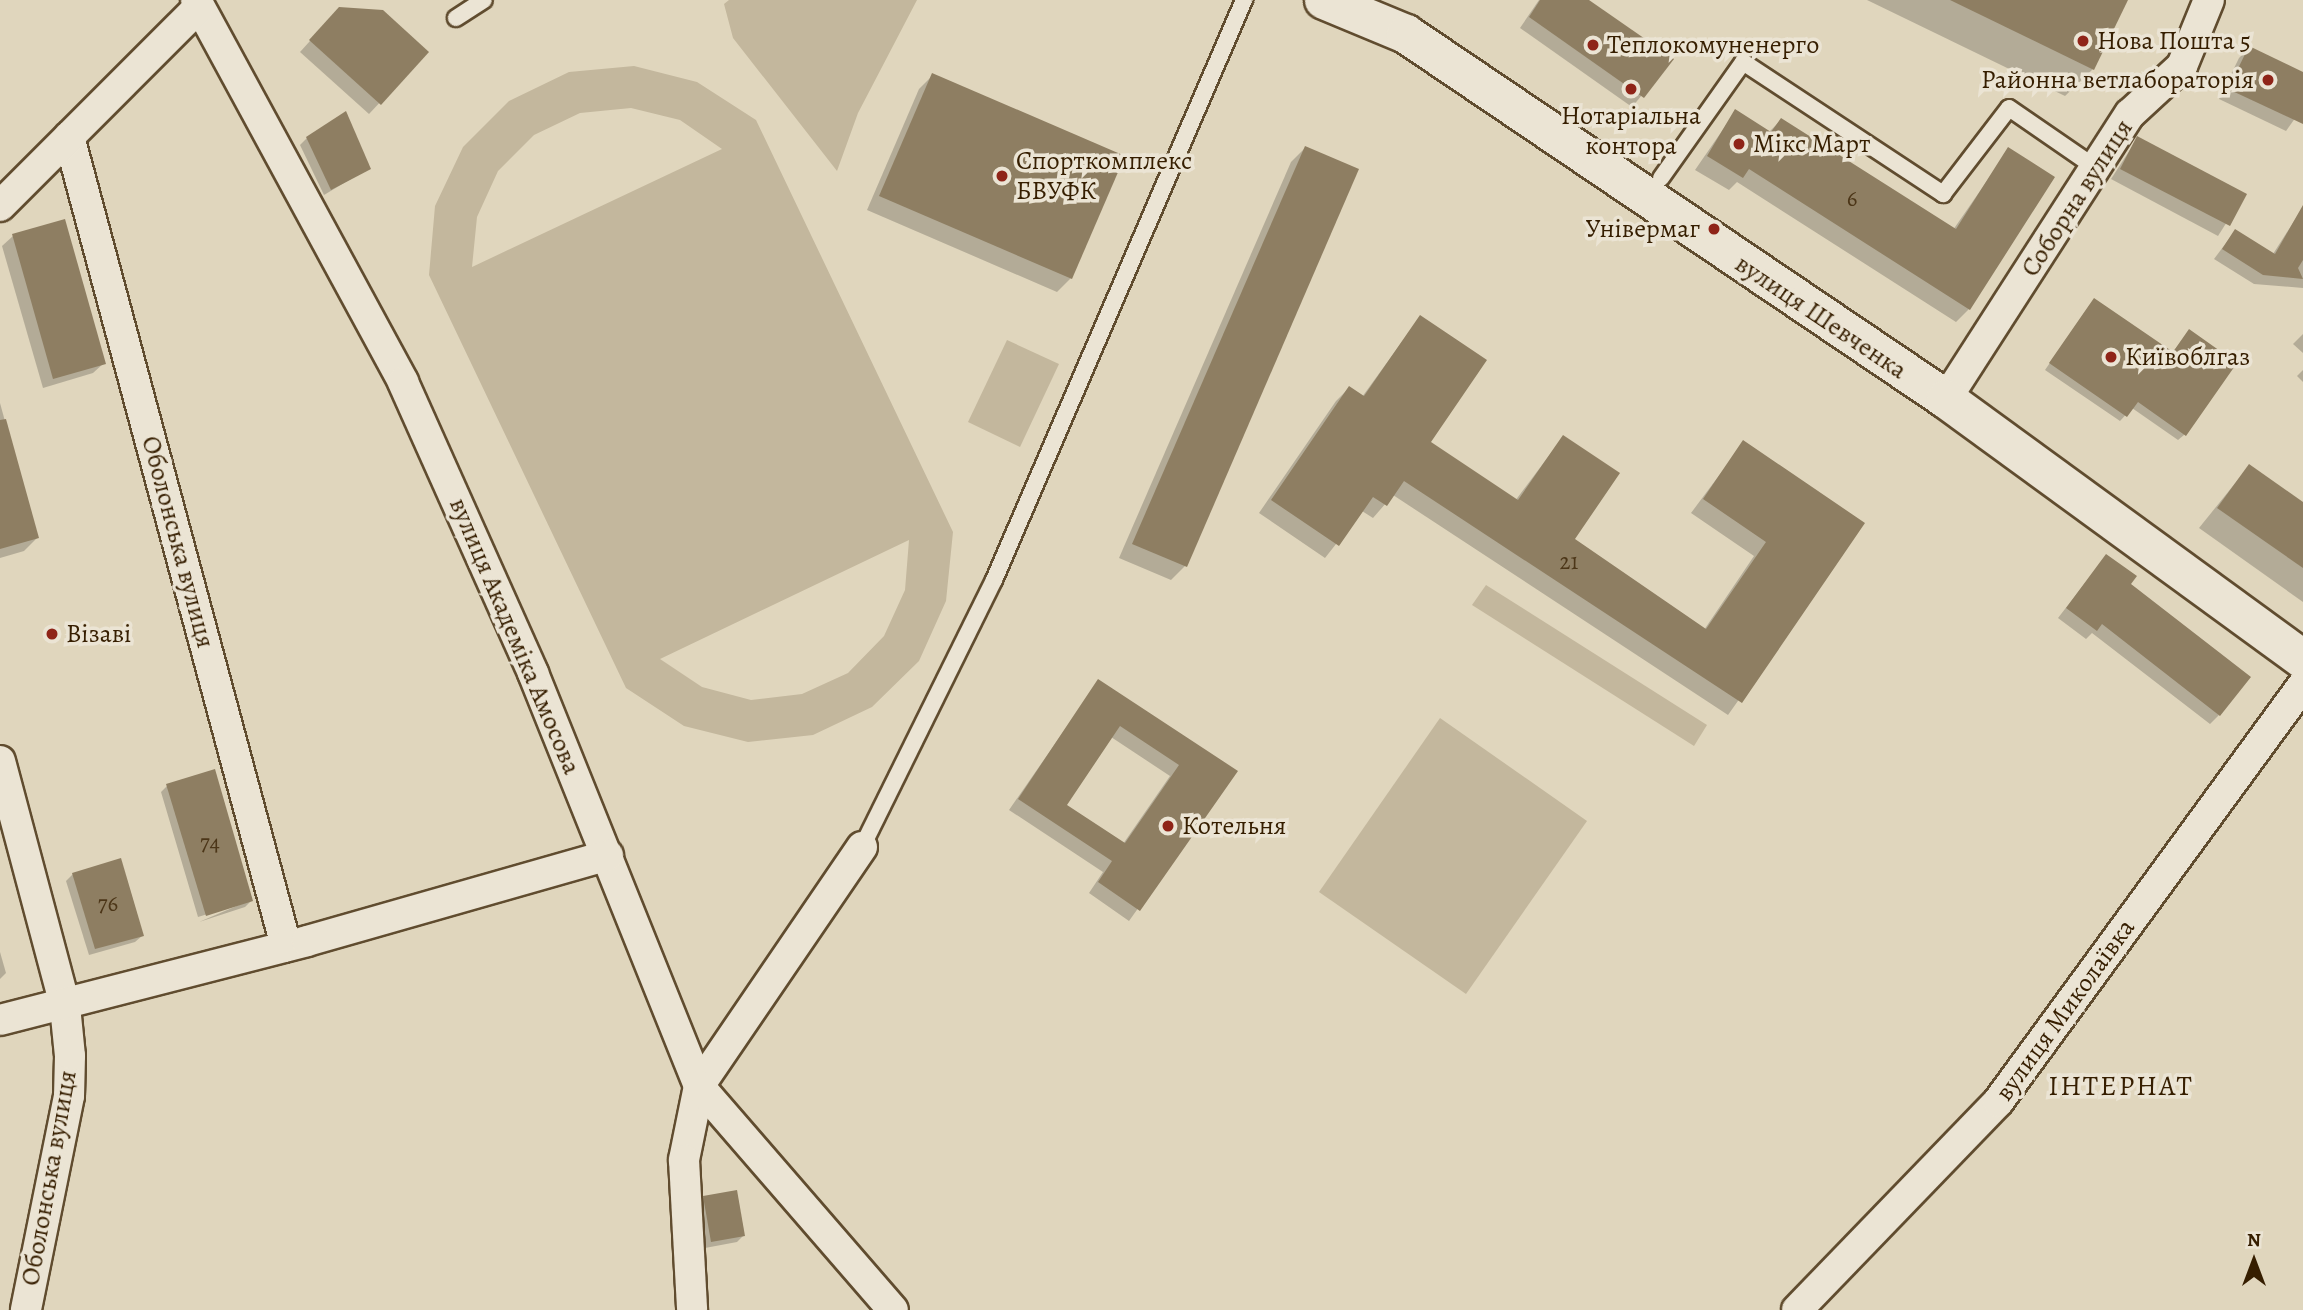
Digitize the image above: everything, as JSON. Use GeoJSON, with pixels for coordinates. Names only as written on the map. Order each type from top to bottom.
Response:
{"type":"FeatureCollection","features":[{"type":"Feature","properties":{"kind":"street","name":"вулиця Шевченка"},"geometry":{"type":"LineString","coordinates":[[1324,0],[1406,34],[1946,400],[2303,659]]}},
{"type":"Feature","properties":{"kind":"street","name":"Соборна вулиця"},"geometry":{"type":"LineString","coordinates":[[1946,400],[2130,114],[2182,66],[2208,0]]}},
{"type":"Feature","properties":{"kind":"street"},"geometry":{"type":"LineString","coordinates":[[0,206],[197,4]]}},
{"type":"Feature","properties":{"kind":"street","name":"вулиця Академіка Амосова"},"geometry":{"type":"LineString","coordinates":[[197,4],[403,382],[533,673],[699,1086]]}},
{"type":"Feature","properties":{"kind":"street","name":"Оболонська вулиця"},"geometry":{"type":"LineString","coordinates":[[69,137],[286,946]]}},
{"type":"Feature","properties":{"kind":"street","name":"вулиця Миколаївка"},"geometry":{"type":"LineString","coordinates":[[1797,1310],[1998,1102],[2303,685]]}},
{"type":"Feature","properties":{"kind":"street","name":"Оболонська вулиця"},"geometry":{"type":"LineString","coordinates":[[0,761],[65,1006],[69,1096],[26,1310]]}},
{"type":"Feature","properties":{"kind":"street"},"geometry":{"type":"LineString","coordinates":[[692,1310],[684,1160],[699,1086],[862,847]]}},
{"type":"Feature","properties":{"kind":"street"},"geometry":{"type":"LineString","coordinates":[[0,1020],[65,1006],[608,855]]}},
{"type":"Feature","properties":{"kind":"street"},"geometry":{"type":"LineString","coordinates":[[699,1086],[893,1310]]}},
{"type":"Feature","properties":{"kind":"lane"},"geometry":{"type":"LineString","coordinates":[[456,18],[484,0]]}},
{"type":"Feature","properties":{"kind":"lane"},"geometry":{"type":"LineString","coordinates":[[862,847],[994,580],[1244,0]]}},
{"type":"Feature","properties":{"kind":"lane"},"geometry":{"type":"LineString","coordinates":[[1661,178],[1742,62],[1943,194],[2008,108],[2095,168]]}},
{"type":"Feature","properties":{"kind":"shaded area"},"geometry":{"type":"Polygon","coordinates":[[[729,0],[917,0],[858,113],[837,171],[733,38],[724,4],[729,0]]]}},
{"type":"Feature","properties":{"kind":"shaded area"},"geometry":{"type":"Polygon","coordinates":[[[634,66],[697,82],[756,120],[953,532],[946,601],[919,661],[872,707],[813,735],[748,742],[684,726],[626,688],[429,275],[435,206],[463,147],[509,101],[569,72],[634,66]],[[631,108],[580,113],[534,135],[498,171],[477,217],[472,267],[722,149],[680,120],[631,108]],[[909,540],[660,659],[702,687],[751,700],[802,694],[848,673],[884,636],[905,590],[909,540]]]}},
{"type":"Feature","properties":{"kind":"shaded area"},"geometry":{"type":"Polygon","coordinates":[[[1007,340],[1059,364],[1020,447],[968,422],[1007,340]]]}},
{"type":"Feature","properties":{"kind":"shaded area"},"geometry":{"type":"Polygon","coordinates":[[[1486,585],[1707,725],[1694,746],[1472,605],[1486,585]]]}},
{"type":"Feature","properties":{"kind":"shaded area"},"geometry":{"type":"Polygon","coordinates":[[[1440,718],[1587,821],[1466,994],[1319,892],[1440,718]]]}},
{"type":"Feature","properties":{"kind":"building"},"geometry":{"type":"Polygon","coordinates":[[[1540,0],[1589,0],[1674,59],[1644,98],[1529,17],[1540,0]]]}},
{"type":"Feature","properties":{"kind":"building"},"geometry":{"type":"Polygon","coordinates":[[[1950,0],[2128,0],[2094,70],[1950,0]]]}},
{"type":"Feature","properties":{"kind":"building"},"geometry":{"type":"Polygon","coordinates":[[[339,7],[383,10],[429,52],[381,105],[309,40],[339,7]]]}},
{"type":"Feature","properties":{"kind":"building","name":"Районна ветлабораторія"},"geometry":{"type":"Polygon","coordinates":[[[2249,46],[2303,72],[2303,124],[2228,89],[2249,46]]]}},
{"type":"Feature","properties":{"kind":"building","name":"Спорткомплекс БВУФК"},"geometry":{"type":"Polygon","coordinates":[[[932,73],[1125,156],[1072,279],[879,196],[932,73]]]}},
{"type":"Feature","properties":{"kind":"building"},"geometry":{"type":"Polygon","coordinates":[[[1735,109],[1771,132],[1781,118],[1956,229],[2008,147],[2055,177],[1970,310],[1749,169],[1743,178],[1707,156],[1735,109]]]}},
{"type":"Feature","properties":{"kind":"building"},"geometry":{"type":"Polygon","coordinates":[[[346,111],[371,169],[331,190],[306,137],[346,111]]]}},
{"type":"Feature","properties":{"kind":"building"},"geometry":{"type":"Polygon","coordinates":[[[2137,136],[2247,194],[2230,226],[2120,169],[2137,136]]]}},
{"type":"Feature","properties":{"kind":"building"},"geometry":{"type":"Polygon","coordinates":[[[1305,146],[1359,169],[1187,567],[1132,544],[1305,146]]]}},
{"type":"Feature","properties":{"kind":"building"},"geometry":{"type":"Polygon","coordinates":[[[2303,205],[2303,260],[2298,268],[2303,279],[2263,275],[2222,249],[2235,229],[2275,254],[2303,205]]]}},
{"type":"Feature","properties":{"kind":"building"},"geometry":{"type":"Polygon","coordinates":[[[65,219],[106,364],[53,379],[12,234],[65,219]]]}},
{"type":"Feature","properties":{"kind":"building"},"geometry":{"type":"Polygon","coordinates":[[[2094,298],[2173,352],[2189,329],[2237,363],[2186,436],[2138,402],[2127,417],[2049,363],[2094,298]]]}},
{"type":"Feature","properties":{"kind":"building"},"geometry":{"type":"Polygon","coordinates":[[[1420,315],[1487,360],[1431,442],[1518,500],[1563,435],[1620,473],[1575,539],[1706,629],[1766,542],[1703,499],[1743,440],[1865,523],[1742,703],[1404,481],[1387,506],[1373,497],[1339,546],[1271,500],[1349,386],[1364,396],[1420,315]]]}},
{"type":"Feature","properties":{"kind":"building"},"geometry":{"type":"Polygon","coordinates":[[[6,419],[39,538],[0,549],[0,420],[6,419]]]}},
{"type":"Feature","properties":{"kind":"building"},"geometry":{"type":"Polygon","coordinates":[[[2249,464],[2303,502],[2303,568],[2217,508],[2249,464]]]}},
{"type":"Feature","properties":{"kind":"building"},"geometry":{"type":"Polygon","coordinates":[[[2106,554],[2137,576],[2131,584],[2251,677],[2220,716],[2102,624],[2097,631],[2066,608],[2106,554]]]}},
{"type":"Feature","properties":{"kind":"building"},"geometry":{"type":"Polygon","coordinates":[[[1098,679],[1238,771],[1140,911],[1098,882],[1112,861],[1018,799],[1098,679]],[[1120,726],[1067,805],[1125,843],[1179,765],[1120,726]]]}},
{"type":"Feature","properties":{"kind":"building"},"geometry":{"type":"Polygon","coordinates":[[[215,769],[253,901],[206,916],[166,784],[215,769]]]}},
{"type":"Feature","properties":{"kind":"building"},"geometry":{"type":"Polygon","coordinates":[[[121,858],[144,936],[95,949],[72,873],[121,858]]]}},
{"type":"Feature","properties":{"kind":"building"},"geometry":{"type":"Polygon","coordinates":[[[737,1190],[745,1236],[711,1242],[703,1196],[737,1190]]]}},
{"type":"Feature","properties":{"kind":"place","name":"Нова Пошта 5"},"geometry":{"type":"Point","coordinates":[2083,41]}},
{"type":"Feature","properties":{"kind":"place","name":"Теплокомуненерго"},"geometry":{"type":"Point","coordinates":[1593,45]}},
{"type":"Feature","properties":{"kind":"place","name":"Районна ветлабораторія"},"geometry":{"type":"Point","coordinates":[2268,80]}},
{"type":"Feature","properties":{"kind":"place","name":"Нотаріальна контора"},"geometry":{"type":"Point","coordinates":[1631,89]}},
{"type":"Feature","properties":{"kind":"place","name":"Мікс Март"},"geometry":{"type":"Point","coordinates":[1739,144]}},
{"type":"Feature","properties":{"kind":"place","name":"Спорткомплекс БВУФК"},"geometry":{"type":"Point","coordinates":[1002,176]}},
{"type":"Feature","properties":{"kind":"place","name":"Універмаг"},"geometry":{"type":"Point","coordinates":[1714,229]}},
{"type":"Feature","properties":{"kind":"place","name":"Київоблгаз"},"geometry":{"type":"Point","coordinates":[2111,357]}},
{"type":"Feature","properties":{"kind":"place","name":"Візаві"},"geometry":{"type":"Point","coordinates":[52,634]}},
{"type":"Feature","properties":{"kind":"place","name":"Котельня"},"geometry":{"type":"Point","coordinates":[1168,826]}},
{"type":"Feature","properties":{"kind":"district","name":"ІНТЕРНАТ"},"geometry":{"type":"Point","coordinates":[2121,1086]}}]}
